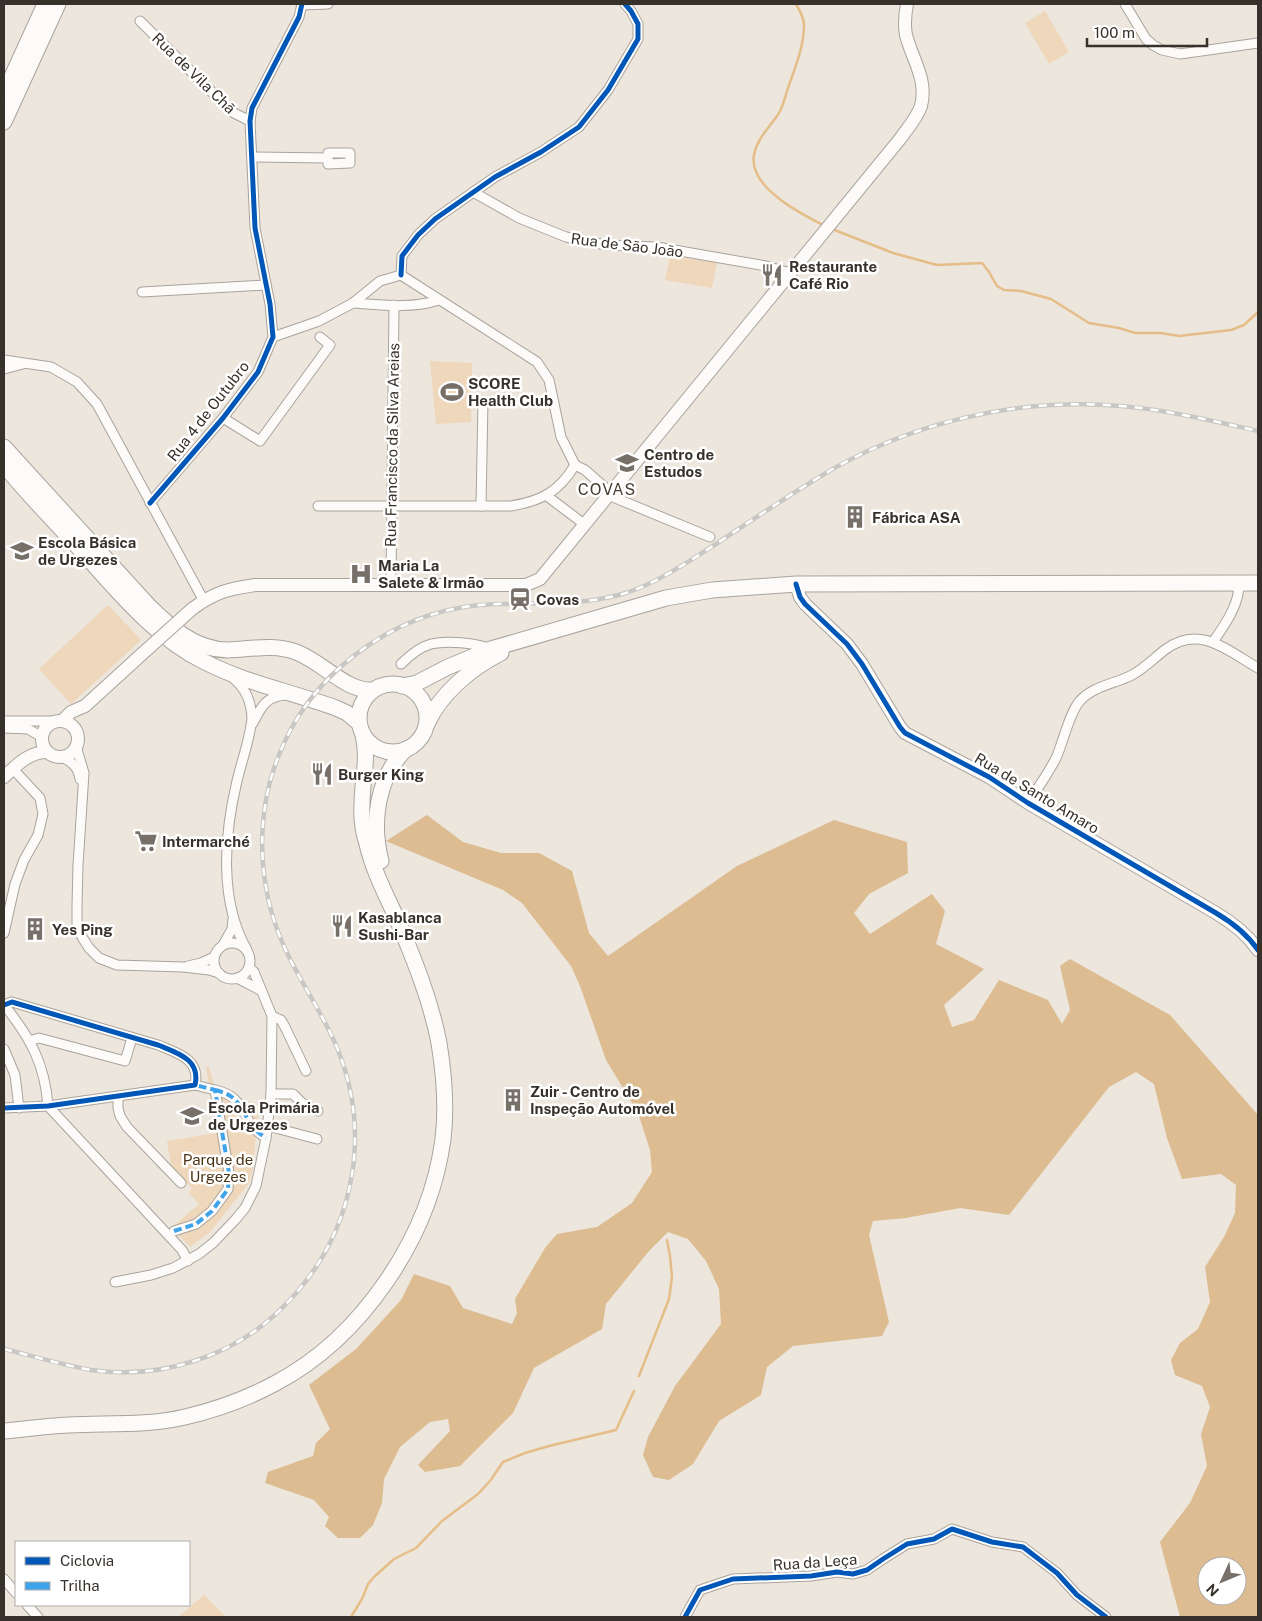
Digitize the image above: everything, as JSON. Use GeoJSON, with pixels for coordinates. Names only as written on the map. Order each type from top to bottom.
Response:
{"type":"FeatureCollection","features":[{"type":"Feature","properties":{"kind":"main road"},"geometry":{"type":"LineString","coordinates":[[4,94],[45,4]]}},
{"type":"Feature","properties":{"kind":"main road"},"geometry":{"type":"LineString","coordinates":[[4,122],[58,4]]}},
{"type":"Feature","properties":{"kind":"main road"},"geometry":{"type":"LineString","coordinates":[[43,743],[47,726],[60,721],[71,712],[85,706],[192,609],[229,588],[255,585],[526,585],[540,579],[900,139],[921,107],[924,84],[906,34],[904,19],[907,4]]}},
{"type":"Feature","properties":{"kind":"main road"},"geometry":{"type":"LineString","coordinates":[[4,447],[148,605],[166,622],[192,641],[207,648],[263,647],[296,652],[316,662],[348,684],[364,691],[392,684],[402,686],[412,690],[419,697],[426,717],[425,728]]}},
{"type":"Feature","properties":{"kind":"main road"},"geometry":{"type":"LineString","coordinates":[[4,465],[153,627],[188,652],[221,669],[347,713],[361,729],[369,743],[377,748],[386,752],[406,750]]}},
{"type":"Feature","properties":{"kind":"main road"},"geometry":{"type":"LineString","coordinates":[[402,686],[417,683],[448,667],[491,649],[687,594],[712,590],[796,584],[1258,583]]}},
{"type":"Feature","properties":{"kind":"main road","name":"Rua de Santo Amaro"},"geometry":{"type":"LineString","coordinates":[[796,584],[800,597],[836,631],[852,651],[900,727],[906,733],[989,777],[1028,803],[1234,924],[1246,934],[1258,950]]}},
{"type":"Feature","properties":{"kind":"main road"},"geometry":{"type":"LineString","coordinates":[[396,918],[378,850],[376,819],[382,788],[393,764],[421,737],[434,710],[451,689],[465,676],[498,655],[540,635]]}},
{"type":"Feature","properties":{"kind":"main road"},"geometry":{"type":"LineString","coordinates":[[4,1431],[183,1418],[239,1400],[275,1383],[306,1363],[336,1339],[371,1302],[392,1273],[421,1217],[439,1157],[444,1116],[444,1082],[439,1043],[419,975],[374,866],[364,831],[361,806],[366,749],[361,729],[362,704],[373,690]]}},
{"type":"Feature","properties":{"kind":"main road"},"geometry":{"type":"LineString","coordinates":[[75,729],[85,706]]}},
{"type":"Feature","properties":{"kind":"main road"},"geometry":{"type":"LineString","coordinates":[[43,743],[56,757],[68,755],[76,746],[77,735],[75,729],[71,725],[60,721]]}},
{"type":"Feature","properties":{"kind":"main road"},"geometry":{"type":"LineString","coordinates":[[8,773],[34,747],[43,743]]}},
{"type":"Feature","properties":{"kind":"street"},"geometry":{"type":"LineString","coordinates":[[250,121],[252,108],[299,17],[302,4],[328,4]]}},
{"type":"Feature","properties":{"kind":"street"},"geometry":{"type":"LineString","coordinates":[[401,275],[402,256],[418,235],[435,220],[495,177],[541,152],[579,127],[608,90],[638,39],[638,24],[632,11],[625,4]]}},
{"type":"Feature","properties":{"kind":"street"},"geometry":{"type":"LineString","coordinates":[[1125,4],[1146,39],[1162,50],[1180,54],[1258,43]]}},
{"type":"Feature","properties":{"kind":"street","name":"Rua de Vila Chã"},"geometry":{"type":"LineString","coordinates":[[140,21],[232,112],[250,121]]}},
{"type":"Feature","properties":{"kind":"street","name":"Rua 4 de Outubro"},"geometry":{"type":"LineString","coordinates":[[150,502],[223,418],[258,372],[273,337],[270,304],[255,228],[250,121]]}},
{"type":"Feature","properties":{"kind":"street"},"geometry":{"type":"LineString","coordinates":[[252,157],[328,158]]}},
{"type":"Feature","properties":{"kind":"street","name":"Rua de São João"},"geometry":{"type":"LineString","coordinates":[[473,192],[519,218],[566,237],[606,245],[657,248],[766,266],[790,273]]}},
{"type":"Feature","properties":{"kind":"street"},"geometry":{"type":"LineString","coordinates":[[273,337],[320,321],[354,303],[380,281],[401,275],[537,362],[549,380],[561,437],[575,465],[585,470],[613,499],[710,536]]}},
{"type":"Feature","properties":{"kind":"street"},"geometry":{"type":"LineString","coordinates":[[142,292],[266,285]]}},
{"type":"Feature","properties":{"kind":"street"},"geometry":{"type":"LineString","coordinates":[[354,303],[425,305],[439,300]]}},
{"type":"Feature","properties":{"kind":"street","name":"Rua Francisco da Silva Areias"},"geometry":{"type":"LineString","coordinates":[[391,584],[394,305]]}},
{"type":"Feature","properties":{"kind":"street"},"geometry":{"type":"LineString","coordinates":[[223,418],[260,441],[330,345],[320,337]]}},
{"type":"Feature","properties":{"kind":"street"},"geometry":{"type":"LineString","coordinates":[[4,360],[51,367],[77,382],[97,404],[204,601]]}},
{"type":"Feature","properties":{"kind":"street"},"geometry":{"type":"LineString","coordinates":[[4,369],[28,363]]}},
{"type":"Feature","properties":{"kind":"street"},"geometry":{"type":"LineString","coordinates":[[481,506],[483,401]]}},
{"type":"Feature","properties":{"kind":"street"},"geometry":{"type":"LineString","coordinates":[[318,506],[518,505],[547,496],[567,478],[575,465]]}},
{"type":"Feature","properties":{"kind":"street"},"geometry":{"type":"LineString","coordinates":[[547,496],[584,524]]}},
{"type":"Feature","properties":{"kind":"street"},"geometry":{"type":"LineString","coordinates":[[1213,642],[1227,620],[1240,589],[1239,583]]}},
{"type":"Feature","properties":{"kind":"street"},"geometry":{"type":"LineString","coordinates":[[1028,803],[1056,758],[1075,708],[1084,697],[1102,686],[1134,674],[1178,642],[1199,638],[1213,642],[1258,668]]}},
{"type":"Feature","properties":{"kind":"street"},"geometry":{"type":"LineString","coordinates":[[401,664],[412,654],[430,644],[481,645],[491,649]]}},
{"type":"Feature","properties":{"kind":"street"},"geometry":{"type":"LineString","coordinates":[[221,669],[240,684],[247,693],[252,706],[252,726]]}},
{"type":"Feature","properties":{"kind":"street"},"geometry":{"type":"LineString","coordinates":[[76,746],[84,773],[77,906],[78,924],[82,937],[89,948],[99,958],[108,963],[209,970],[228,979],[237,978],[247,972],[250,961],[233,919],[228,875],[228,835],[236,782],[252,726],[262,704],[275,696],[294,694]]}},
{"type":"Feature","properties":{"kind":"street"},"geometry":{"type":"LineString","coordinates":[[4,721],[60,721]]}},
{"type":"Feature","properties":{"kind":"street"},"geometry":{"type":"LineString","coordinates":[[4,728],[28,728],[43,743]]}},
{"type":"Feature","properties":{"kind":"street"},"geometry":{"type":"LineString","coordinates":[[62,757],[72,762],[77,768],[82,794]]}},
{"type":"Feature","properties":{"kind":"street"},"geometry":{"type":"LineString","coordinates":[[4,933],[15,884],[24,860],[38,835],[43,814],[40,798],[8,773]]}},
{"type":"Feature","properties":{"kind":"street"},"geometry":{"type":"LineString","coordinates":[[219,974],[214,963],[214,957],[216,951],[223,945],[232,929],[233,919]]}},
{"type":"Feature","properties":{"kind":"street"},"geometry":{"type":"LineString","coordinates":[[223,945],[237,943],[247,950]]}},
{"type":"Feature","properties":{"kind":"street"},"geometry":{"type":"LineString","coordinates":[[183,967],[201,963],[214,957]]}},
{"type":"Feature","properties":{"kind":"street"},"geometry":{"type":"LineString","coordinates":[[115,1282],[151,1275],[188,1261],[213,1243],[235,1220],[245,1208],[256,1186],[268,1126],[271,1094],[272,1016],[254,972],[249,967]]}},
{"type":"Feature","properties":{"kind":"street"},"geometry":{"type":"LineString","coordinates":[[237,978],[260,990]]}},
{"type":"Feature","properties":{"kind":"street"},"geometry":{"type":"LineString","coordinates":[[188,1261],[182,1250],[48,1106],[46,1086],[36,1054],[22,1028],[4,1005],[12,1002],[171,1051],[191,1062],[198,1074],[195,1085]]}},
{"type":"Feature","properties":{"kind":"street"},"geometry":{"type":"LineString","coordinates":[[272,1016],[281,1020],[286,1027],[306,1071]]}},
{"type":"Feature","properties":{"kind":"street"},"geometry":{"type":"LineString","coordinates":[[29,1041],[39,1038],[125,1061],[132,1038]]}},
{"type":"Feature","properties":{"kind":"street"},"geometry":{"type":"LineString","coordinates":[[4,1049],[15,1075],[19,1108]]}},
{"type":"Feature","properties":{"kind":"street"},"geometry":{"type":"LineString","coordinates":[[4,1108],[48,1106],[195,1085],[222,1092],[240,1104],[254,1128],[266,1138]]}},
{"type":"Feature","properties":{"kind":"street"},"geometry":{"type":"LineString","coordinates":[[174,1230],[196,1224],[212,1211],[228,1189],[229,1173],[215,1090]]}},
{"type":"Feature","properties":{"kind":"street"},"geometry":{"type":"LineString","coordinates":[[271,1094],[293,1094],[302,1103],[318,1111]]}},
{"type":"Feature","properties":{"kind":"street"},"geometry":{"type":"LineString","coordinates":[[118,1097],[120,1116],[127,1127],[181,1183]]}},
{"type":"Feature","properties":{"kind":"street"},"geometry":{"type":"LineString","coordinates":[[268,1126],[317,1139]]}},
{"type":"Feature","properties":{"kind":"street","name":"Rua da Leça"},"geometry":{"type":"LineString","coordinates":[[685,1617],[700,1590],[733,1579],[812,1576],[837,1572],[853,1574],[867,1570],[882,1558],[907,1544],[934,1539],[952,1529],[992,1542],[1022,1547],[1057,1574],[1077,1594],[1106,1617]]}},
{"type":"Feature","properties":{"kind":"street"},"geometry":{"type":"LineString","coordinates":[[4,1578],[15,1592]]}},
{"type":"Feature","properties":{"kind":"street"},"geometry":{"type":"LineString","coordinates":[[28,1606],[38,1617]]}},
{"type":"Feature","properties":{"kind":"green space"},"geometry":{"type":"Polygon","coordinates":[[[1045,11],[1069,52],[1049,64],[1025,23],[1045,11]]]}},
{"type":"Feature","properties":{"kind":"green space"},"geometry":{"type":"Polygon","coordinates":[[[670,255],[717,263],[712,288],[665,280],[670,255]]]}},
{"type":"Feature","properties":{"kind":"green space","name":"SCORE Health Club"},"geometry":{"type":"Polygon","coordinates":[[[430,361],[472,363],[471,422],[436,424],[430,361]]]}},
{"type":"Feature","properties":{"kind":"green space"},"geometry":{"type":"Polygon","coordinates":[[[108,605],[141,640],[71,704],[39,669],[108,605]]]}},
{"type":"Feature","properties":{"kind":"green space","name":"Parque de Urgezes"},"geometry":{"type":"Polygon","coordinates":[[[206,1067],[209,1067],[214,1085],[247,1101],[259,1104],[253,1167],[249,1183],[210,1232],[190,1247],[171,1228],[199,1204],[189,1193],[192,1188],[172,1171],[167,1141],[217,1133],[206,1067]]]}},
{"type":"Feature","properties":{"kind":"green space"},"geometry":{"type":"Polygon","coordinates":[[[204,1595],[226,1617],[178,1617],[204,1595]]]}},
{"type":"Feature","properties":{"kind":"shaded area"},"geometry":{"type":"Polygon","coordinates":[[[427,815],[463,842],[501,853],[539,853],[572,871],[589,933],[608,956],[737,866],[834,820],[907,842],[908,873],[869,894],[854,913],[870,934],[932,894],[945,911],[936,944],[984,969],[944,1005],[952,1027],[974,1020],[999,980],[1048,1000],[1062,1024],[1070,1010],[1060,966],[1070,959],[1170,1015],[1258,1115],[1258,1617],[1180,1617],[1160,1542],[1190,1503],[1207,1466],[1201,1434],[1210,1407],[1202,1386],[1175,1375],[1171,1360],[1180,1343],[1198,1329],[1210,1302],[1205,1267],[1224,1237],[1235,1213],[1236,1185],[1221,1174],[1182,1179],[1167,1138],[1154,1084],[1136,1072],[1109,1087],[1009,1215],[960,1208],[906,1218],[873,1221],[869,1235],[889,1322],[882,1336],[793,1346],[767,1367],[761,1395],[719,1421],[693,1464],[669,1480],[653,1477],[643,1455],[648,1437],[675,1386],[721,1324],[719,1289],[706,1261],[688,1239],[668,1232],[649,1251],[606,1304],[602,1329],[534,1368],[513,1413],[460,1466],[425,1472],[418,1465],[450,1431],[448,1419],[430,1422],[400,1447],[384,1479],[382,1503],[373,1525],[360,1538],[338,1538],[325,1526],[329,1517],[314,1500],[265,1483],[268,1472],[313,1456],[316,1443],[330,1429],[309,1385],[356,1349],[401,1300],[414,1274],[450,1286],[463,1308],[512,1324],[517,1313],[515,1299],[545,1248],[557,1234],[597,1227],[632,1203],[652,1172],[650,1150],[638,1113],[606,1060],[571,966],[522,903],[503,890],[386,841],[427,815]]]}},
{"type":"Feature","properties":{"kind":"waterway"},"geometry":{"type":"LineString","coordinates":[[796,4],[804,22],[804,34],[800,50],[784,102],[756,149],[754,167],[759,178],[778,198],[790,207],[825,226]]}},
{"type":"Feature","properties":{"kind":"waterway"},"geometry":{"type":"LineString","coordinates":[[832,229],[893,253],[937,265],[982,263],[997,286],[1004,290],[1021,291],[1051,299],[1089,323],[1135,333],[1161,333],[1179,336],[1231,330],[1244,325],[1258,312]]}},
{"type":"Feature","properties":{"kind":"waterway"},"geometry":{"type":"LineString","coordinates":[[639,1376],[669,1299],[672,1277],[667,1240]]}},
{"type":"Feature","properties":{"kind":"waterway"},"geometry":{"type":"LineString","coordinates":[[351,1617],[362,1599],[368,1584],[374,1577],[394,1559],[416,1548],[442,1521],[478,1494],[503,1462],[549,1446],[616,1430],[634,1391]]}},
{"type":"Feature","properties":{"kind":"railway"},"geometry":{"type":"LineString","coordinates":[[4,1349],[80,1368],[117,1372],[169,1368],[194,1361],[219,1352],[264,1324],[283,1307],[306,1280],[325,1251],[340,1220],[350,1188],[354,1154],[354,1119],[349,1084],[338,1050],[289,958],[275,922],[268,900],[264,876],[262,853],[263,829],[270,783],[277,760],[291,729],[309,701],[331,676],[357,654],[385,635],[415,621],[447,610],[480,605],[574,602],[611,597],[629,592],[674,571],[803,487],[851,459],[924,429],[963,418],[1002,410],[1081,404],[1156,410],[1258,431]]}},
{"type":"Feature","properties":{"kind":"marked path"},"geometry":{"type":"LineString","coordinates":[[174,1231],[196,1224],[212,1211],[228,1189],[229,1173],[215,1090],[195,1085]]}},
{"type":"Feature","properties":{"kind":"marked path"},"geometry":{"type":"LineString","coordinates":[[215,1090],[236,1100],[249,1122],[266,1138]]}},
{"type":"Feature","properties":{"kind":"cycle path"},"geometry":{"type":"LineString","coordinates":[[150,503],[223,418],[258,372],[273,337],[270,304],[255,228],[250,121],[252,108],[299,17],[302,4]]}},
{"type":"Feature","properties":{"kind":"cycle path"},"geometry":{"type":"LineString","coordinates":[[401,275],[402,256],[418,235],[435,219],[495,177],[541,152],[579,127],[608,90],[638,39],[638,24],[625,4]]}},
{"type":"Feature","properties":{"kind":"cycle path"},"geometry":{"type":"LineString","coordinates":[[796,584],[800,597],[805,604],[847,644],[862,664],[905,733],[989,777],[1028,803],[1222,917],[1244,934],[1258,950]]}},
{"type":"Feature","properties":{"kind":"cycle path"},"geometry":{"type":"LineString","coordinates":[[4,1005],[12,1002],[158,1045],[186,1058],[191,1063],[196,1076],[195,1085],[48,1106],[4,1108]]}},
{"type":"Feature","properties":{"kind":"cycle path"},"geometry":{"type":"LineString","coordinates":[[685,1617],[700,1590],[733,1579],[811,1576],[837,1572],[853,1574],[867,1570],[907,1544],[934,1539],[952,1529],[992,1542],[1023,1547],[1057,1573],[1077,1595],[1106,1617]]}},
{"type":"Feature","properties":{"kind":"place","name":"Restaurante Café Rio"},"geometry":{"type":"Point","coordinates":[772,275]}},
{"type":"Feature","properties":{"kind":"place","name":"SCORE Health Club"},"geometry":{"type":"Point","coordinates":[452,392]}},
{"type":"Feature","properties":{"kind":"place","name":"Centro de Estudos"},"geometry":{"type":"Point","coordinates":[627,463]}},
{"type":"Feature","properties":{"kind":"place","name":"Fábrica ASA"},"geometry":{"type":"Point","coordinates":[855,517]}},
{"type":"Feature","properties":{"kind":"place","name":"Escola Básica de Urgezes"},"geometry":{"type":"Point","coordinates":[22,551]}},
{"type":"Feature","properties":{"kind":"place","name":"Maria La Salete & Irmão"},"geometry":{"type":"Point","coordinates":[361,574]}},
{"type":"Feature","properties":{"kind":"place","name":"Covas"},"geometry":{"type":"Point","coordinates":[520,599]}},
{"type":"Feature","properties":{"kind":"place","name":"Burger King"},"geometry":{"type":"Point","coordinates":[322,774]}},
{"type":"Feature","properties":{"kind":"place","name":"Intermarché"},"geometry":{"type":"Point","coordinates":[146,841]}},
{"type":"Feature","properties":{"kind":"place","name":"Kasablanca Sushi-Bar"},"geometry":{"type":"Point","coordinates":[342,926]}},
{"type":"Feature","properties":{"kind":"place","name":"Yes Ping"},"geometry":{"type":"Point","coordinates":[35,929]}},
{"type":"Feature","properties":{"kind":"place","name":"Zuir - Centro de Inspeção Automóvel"},"geometry":{"type":"Point","coordinates":[513,1100]}},
{"type":"Feature","properties":{"kind":"place","name":"Escola Primária de Urgezes"},"geometry":{"type":"Point","coordinates":[192,1116]}},
{"type":"Feature","properties":{"kind":"district","name":"COVAS"},"geometry":{"type":"Point","coordinates":[607,489]}}]}
